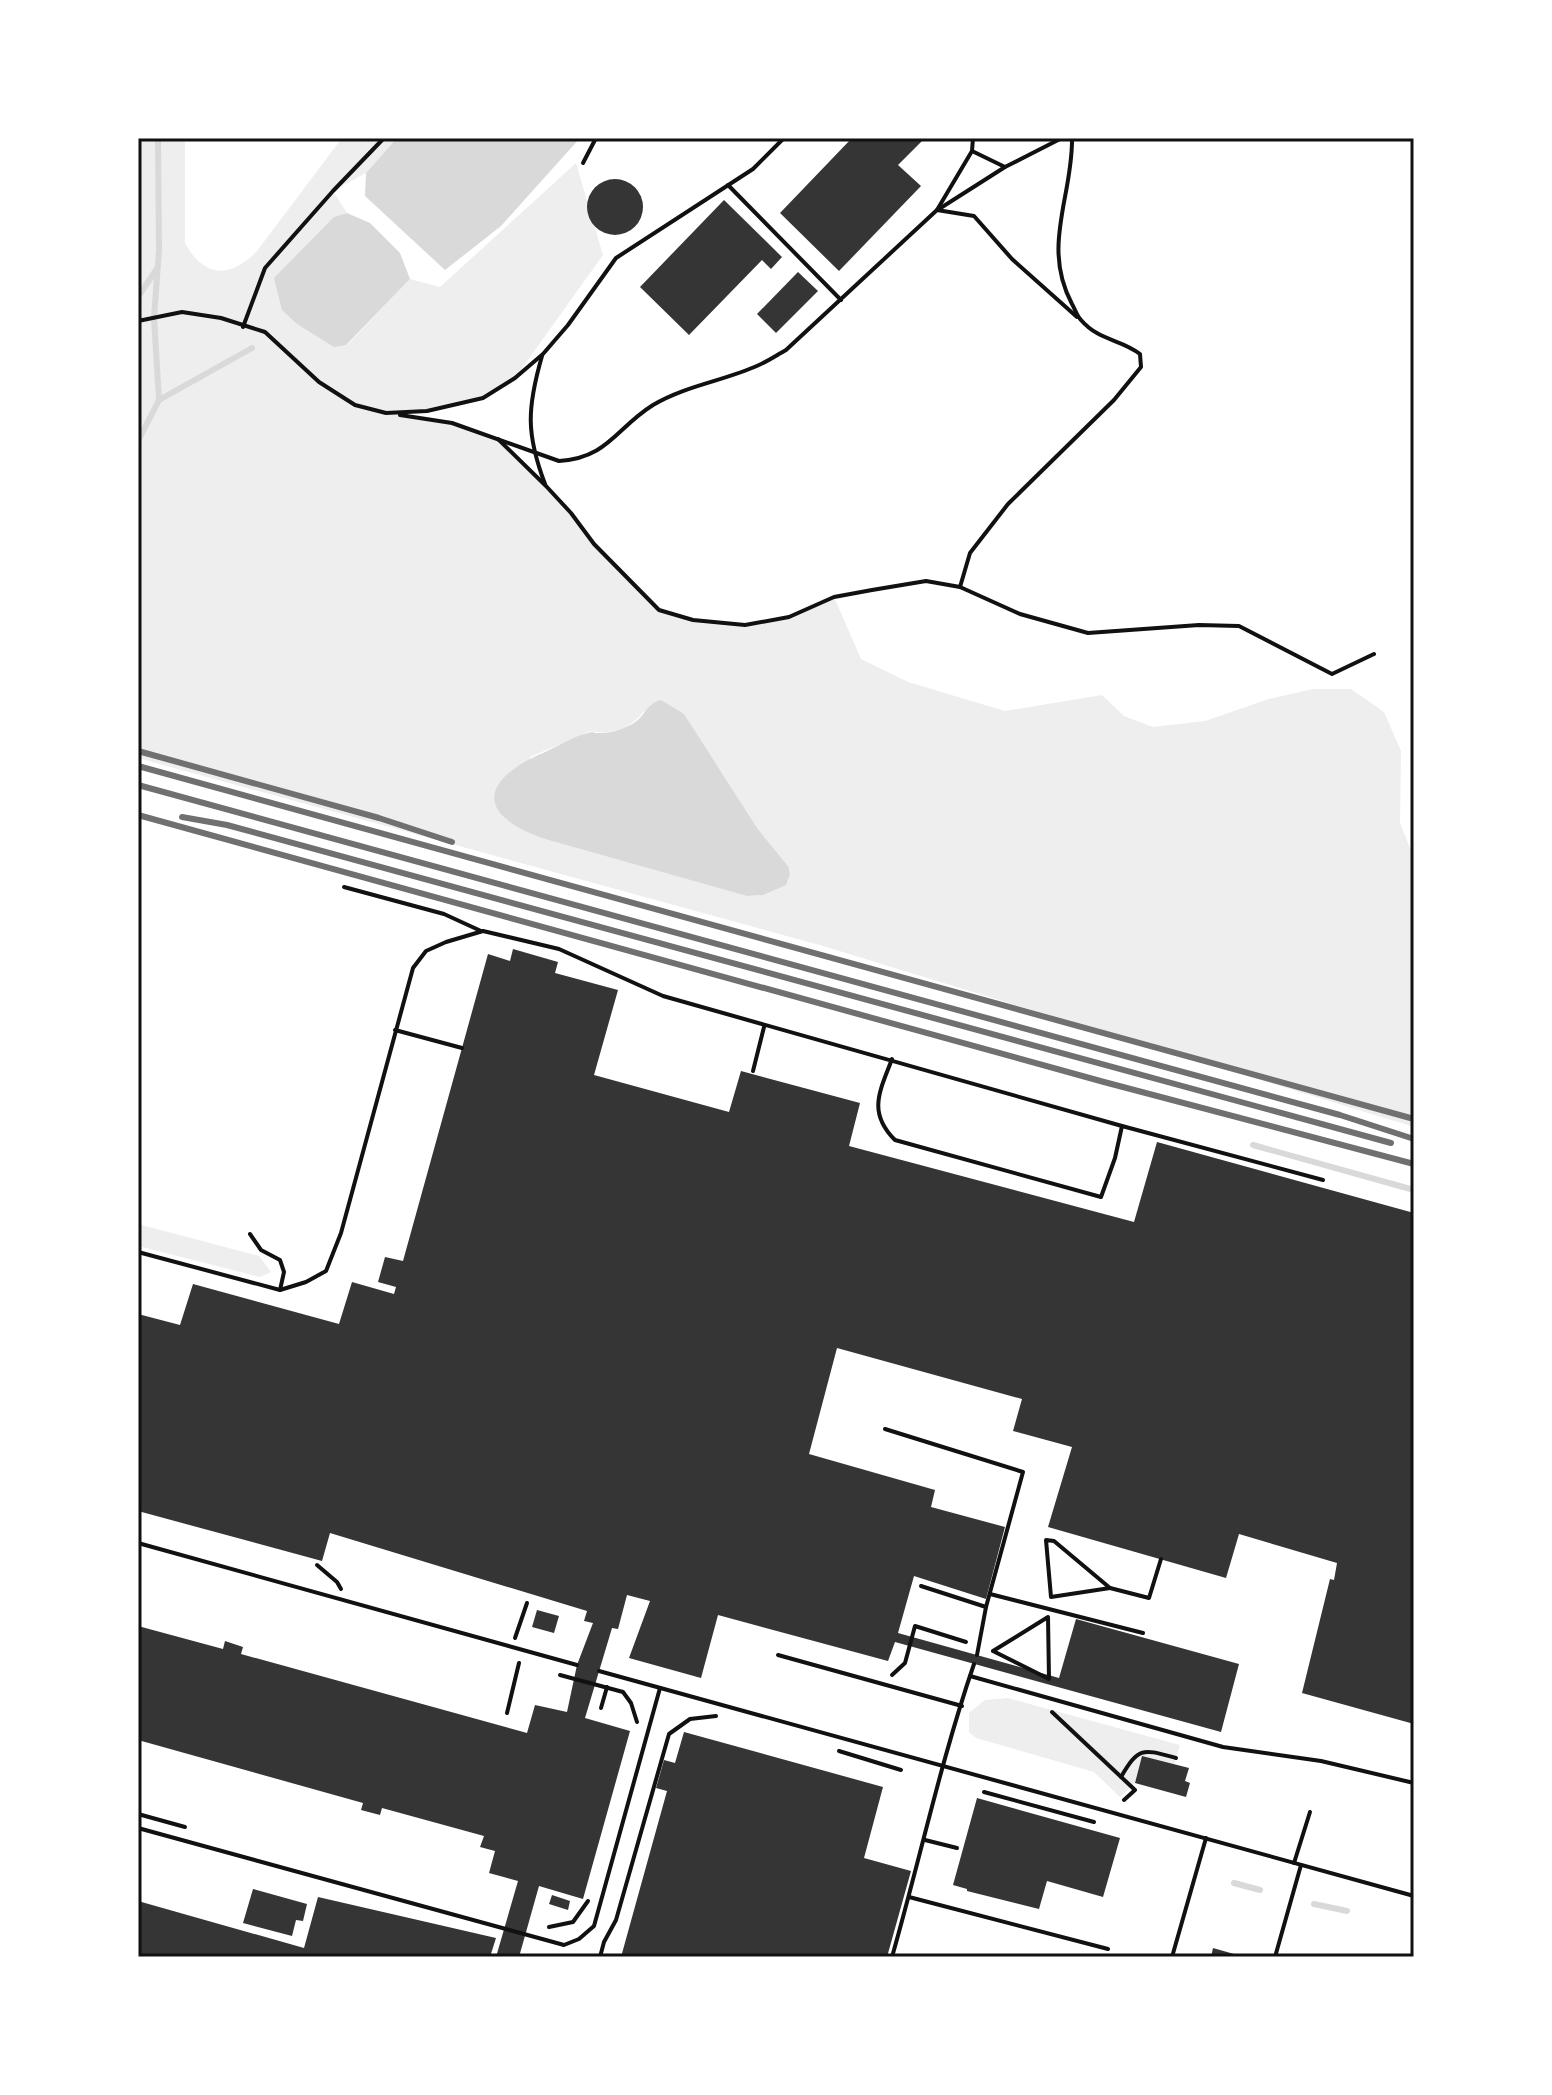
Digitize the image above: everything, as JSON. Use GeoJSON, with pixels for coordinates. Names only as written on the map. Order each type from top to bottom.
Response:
{"type":"FeatureCollection","features":[{"type":"Feature","properties":{"kind":"lane"},"geometry":{"type":"LineString","coordinates":[[344,887],[444,914],[483,931],[559,949],[663,996],[1323,1180]]}},
{"type":"Feature","properties":{"kind":"lane"},"geometry":{"type":"LineString","coordinates":[[138,1252],[280,1290],[306,1282],[326,1271],[334,1255],[413,968],[426,951],[483,931]]}},
{"type":"Feature","properties":{"kind":"lane"},"geometry":{"type":"LineString","coordinates":[[753,1071],[764,1026]]}},
{"type":"Feature","properties":{"kind":"lane"},"geometry":{"type":"LineString","coordinates":[[395,1030],[462,1048]]}},
{"type":"Feature","properties":{"kind":"lane"},"geometry":{"type":"LineString","coordinates":[[892,1059],[877,1101],[884,1128],[895,1140],[1101,1197],[1122,1126]]}},
{"type":"Feature","properties":{"kind":"lane"},"geometry":{"type":"LineString","coordinates":[[250,1234],[261,1250],[280,1260],[284,1272],[280,1290]]}},
{"type":"Feature","properties":{"kind":"lane"},"geometry":{"type":"LineString","coordinates":[[885,1429],[1023,1472],[986,1607],[977,1655]]}},
{"type":"Feature","properties":{"kind":"lane"},"geometry":{"type":"LineString","coordinates":[[138,1543],[577,1665]]}},
{"type":"Feature","properties":{"kind":"lane"},"geometry":{"type":"LineString","coordinates":[[921,1586],[986,1607]]}},
{"type":"Feature","properties":{"kind":"lane"},"geometry":{"type":"LineString","coordinates":[[990,1594],[1143,1633]]}},
{"type":"Feature","properties":{"kind":"lane"},"geometry":{"type":"LineString","coordinates":[[778,1655],[962,1706]]}},
{"type":"Feature","properties":{"kind":"lane"},"geometry":{"type":"LineString","coordinates":[[892,1957],[925,1840],[941,1767],[974,1664]]}},
{"type":"Feature","properties":{"kind":"lane"},"geometry":{"type":"LineString","coordinates":[[599,1671],[1414,1896]]}},
{"type":"Feature","properties":{"kind":"lane"},"geometry":{"type":"LineString","coordinates":[[970,1676],[1223,1747],[1321,1761],[1414,1783]]}},
{"type":"Feature","properties":{"kind":"lane"},"geometry":{"type":"LineString","coordinates":[[138,1828],[564,1945],[579,1939],[594,1926],[660,1688]]}},
{"type":"Feature","properties":{"kind":"lane"},"geometry":{"type":"LineString","coordinates":[[1294,1863],[1310,1812]]}},
{"type":"Feature","properties":{"kind":"lane"},"geometry":{"type":"LineString","coordinates":[[1172,1957],[1206,1838]]}},
{"type":"Feature","properties":{"kind":"lane"},"geometry":{"type":"LineString","coordinates":[[925,1840],[957,1848]]}},
{"type":"Feature","properties":{"kind":"lane"},"geometry":{"type":"LineString","coordinates":[[1275,1957],[1301,1865]]}},
{"type":"Feature","properties":{"kind":"lane"},"geometry":{"type":"LineString","coordinates":[[909,1897],[1108,1949]]}},
{"type":"Feature","properties":{"kind":"path"},"geometry":{"type":"LineString","coordinates":[[243,327],[265,268],[384,138]]}},
{"type":"Feature","properties":{"kind":"path"},"geometry":{"type":"LineString","coordinates":[[583,163],[596,138]]}},
{"type":"Feature","properties":{"kind":"path"},"geometry":{"type":"LineString","coordinates":[[386,413],[427,411],[483,398],[515,378],[543,354],[568,325],[616,258],[753,169],[784,138]]}},
{"type":"Feature","properties":{"kind":"path"},"geometry":{"type":"LineString","coordinates":[[937,210],[972,151],[973,138]]}},
{"type":"Feature","properties":{"kind":"path"},"geometry":{"type":"LineString","coordinates":[[138,321],[182,312],[221,318],[274,337],[319,382],[355,405],[452,423],[559,461],[577,460],[595,453],[651,406],[690,387],[757,366],[786,350],[937,210],[1005,167],[1062,138]]}},
{"type":"Feature","properties":{"kind":"path"},"geometry":{"type":"LineString","coordinates":[[1072,138],[1058,242],[1061,284],[1081,320]]}},
{"type":"Feature","properties":{"kind":"path"},"geometry":{"type":"LineString","coordinates":[[972,151],[1005,167]]}},
{"type":"Feature","properties":{"kind":"path"},"geometry":{"type":"LineString","coordinates":[[728,185],[841,300]]}},
{"type":"Feature","properties":{"kind":"path"},"geometry":{"type":"LineString","coordinates":[[937,210],[974,216],[1012,259],[1081,320],[1106,340],[1128,345],[1140,354],[1141,367],[1114,400],[1008,504],[970,553],[960,587]]}},
{"type":"Feature","properties":{"kind":"path"},"geometry":{"type":"LineString","coordinates":[[543,354],[530,413],[532,451],[546,486]]}},
{"type":"Feature","properties":{"kind":"path"},"geometry":{"type":"LineString","coordinates":[[498,439],[546,486],[594,544],[659,610],[693,620],[745,625],[789,617],[834,597],[926,581],[960,587],[1020,614],[1088,633],[1199,625],[1239,626],[1332,674],[1374,654]]}},
{"type":"Feature","properties":{"kind":"path"},"geometry":{"type":"LineString","coordinates":[[1110,1588],[1054,1541],[1046,1540],[1051,1597],[1110,1588],[1149,1598],[1161,1559]]}},
{"type":"Feature","properties":{"kind":"path"},"geometry":{"type":"LineString","coordinates":[[512,1647],[527,1603]]}},
{"type":"Feature","properties":{"kind":"path"},"geometry":{"type":"LineString","coordinates":[[1048,1617],[1049,1679],[993,1651],[1004,1644],[1048,1617]]}},
{"type":"Feature","properties":{"kind":"path"},"geometry":{"type":"LineString","coordinates":[[892,1675],[905,1663],[915,1626],[966,1642]]}},
{"type":"Feature","properties":{"kind":"path"},"geometry":{"type":"LineString","coordinates":[[507,1713],[519,1663]]}},
{"type":"Feature","properties":{"kind":"path"},"geometry":{"type":"LineString","coordinates":[[601,1708],[607,1688]]}},
{"type":"Feature","properties":{"kind":"path"},"geometry":{"type":"LineString","coordinates":[[623,1692],[638,1720]]}},
{"type":"Feature","properties":{"kind":"path"},"geometry":{"type":"LineString","coordinates":[[1052,1712],[1135,1790],[1124,1800]]}},
{"type":"Feature","properties":{"kind":"path"},"geometry":{"type":"LineString","coordinates":[[600,1957],[616,1920],[669,1734],[690,1719],[719,1716]]}},
{"type":"Feature","properties":{"kind":"path"},"geometry":{"type":"LineString","coordinates":[[825,1747],[901,1770]]}},
{"type":"Feature","properties":{"kind":"path"},"geometry":{"type":"LineString","coordinates":[[1121,1777],[1133,1756],[1146,1750],[1176,1758]]}},
{"type":"Feature","properties":{"kind":"path"},"geometry":{"type":"LineString","coordinates":[[984,1792],[1094,1822]]}},
{"type":"Feature","properties":{"kind":"path"},"geometry":{"type":"LineString","coordinates":[[549,1928],[573,1922],[588,1900]]}},
{"type":"Feature","properties":{"kind":"shaded area"},"geometry":{"type":"Polygon","coordinates":[[[138,138],[185,138],[185,243],[201,263],[219,271],[238,266],[257,251],[342,138],[397,138],[366,173],[333,191],[347,213],[334,217],[347,345],[410,279],[440,287],[576,163],[603,255],[515,378],[483,398],[427,411],[393,412],[452,423],[498,439],[571,513],[594,544],[659,610],[693,620],[745,625],[789,617],[834,597],[861,659],[908,682],[1005,711],[1102,695],[1124,716],[1153,727],[1205,721],[1269,699],[1313,689],[1351,689],[1384,712],[1401,751],[1400,823],[1414,858],[1414,1127],[823,946],[138,758],[138,138]],[[644,711],[634,722],[620,729],[591,731],[530,757],[547,838],[747,896],[763,895],[788,866],[757,828],[644,711]]]}},
{"type":"Feature","properties":{"kind":"shaded area"},"geometry":{"type":"Polygon","coordinates":[[[397,138],[580,138],[501,226],[445,270],[365,196],[366,173],[397,138]]]}},
{"type":"Feature","properties":{"kind":"shaded area"},"geometry":{"type":"Polygon","coordinates":[[[347,213],[370,223],[400,253],[410,279],[346,345],[334,347],[297,324],[282,310],[274,278],[334,217],[347,213]]]}},
{"type":"Feature","properties":{"kind":"shaded area"},"geometry":{"type":"Polygon","coordinates":[[[661,700],[684,714],[757,828],[788,866],[790,874],[786,885],[763,895],[747,896],[544,838],[513,824],[496,806],[494,796],[497,786],[523,763],[582,735],[608,733],[626,727],[661,700]]]}},
{"type":"Feature","properties":{"kind":"shaded area"},"geometry":{"type":"Polygon","coordinates":[[[138,1224],[259,1256],[271,1272],[260,1277],[138,1246],[138,1224]]]}},
{"type":"Feature","properties":{"kind":"shaded area"},"geometry":{"type":"Polygon","coordinates":[[[1008,1698],[1180,1745],[1174,1765],[1142,1756],[1135,1783],[1120,1797],[1094,1772],[976,1738],[969,1732],[969,1713],[985,1700],[1008,1698]]]}},
{"type":"Feature","properties":{"kind":"building"},"geometry":{"type":"Polygon","coordinates":[[[852,138],[925,138],[898,165],[921,186],[839,271],[780,213],[852,138]]]}},
{"type":"Feature","properties":{"kind":"building"},"geometry":{"type":"Polygon","coordinates":[[[615,179],[635,187],[643,207],[635,227],[615,235],[595,227],[587,207],[595,187],[615,179]]]}},
{"type":"Feature","properties":{"kind":"building"},"geometry":{"type":"Polygon","coordinates":[[[724,200],[782,257],[771,269],[762,260],[689,335],[640,287],[724,200]]]}},
{"type":"Feature","properties":{"kind":"building"},"geometry":{"type":"Polygon","coordinates":[[[798,272],[818,291],[776,333],[757,314],[798,272]]]}},
{"type":"Feature","properties":{"kind":"building"},"geometry":{"type":"Polygon","coordinates":[[[513,949],[558,962],[555,973],[618,990],[594,1075],[729,1112],[741,1071],[860,1103],[849,1146],[1134,1222],[1157,1142],[1414,1213],[1414,1724],[1302,1693],[1330,1579],[1334,1580],[1337,1563],[1239,1534],[1226,1578],[1048,1527],[1072,1447],[1013,1431],[1022,1399],[837,1348],[809,1454],[935,1490],[931,1507],[1005,1527],[986,1599],[914,1576],[898,1633],[1059,1678],[1076,1619],[1239,1664],[1221,1732],[895,1642],[888,1661],[718,1615],[701,1678],[629,1658],[650,1601],[627,1595],[618,1629],[612,1628],[585,1718],[630,1731],[583,1899],[539,1886],[519,1957],[496,1957],[518,1881],[489,1873],[495,1851],[480,1847],[484,1836],[382,1808],[380,1815],[361,1810],[363,1803],[138,1740],[138,1626],[223,1649],[225,1641],[243,1647],[241,1654],[527,1733],[535,1705],[567,1712],[577,1665],[593,1623],[584,1621],[587,1611],[330,1533],[322,1561],[138,1511],[138,1314],[180,1325],[193,1284],[339,1324],[352,1282],[394,1294],[396,1287],[378,1282],[385,1257],[403,1261],[488,954],[510,961],[513,949]]]}},
{"type":"Feature","properties":{"kind":"building"},"geometry":{"type":"Polygon","coordinates":[[[537,1610],[559,1616],[554,1633],[532,1627],[537,1610]]]}},
{"type":"Feature","properties":{"kind":"building"},"geometry":{"type":"Polygon","coordinates":[[[684,1732],[883,1787],[864,1858],[911,1871],[887,1957],[621,1957],[667,1791],[656,1788],[664,1760],[675,1763],[684,1732]]]}},
{"type":"Feature","properties":{"kind":"building"},"geometry":{"type":"Polygon","coordinates":[[[1142,1756],[1189,1768],[1185,1781],[1190,1783],[1186,1797],[1135,1783],[1142,1756]]]}},
{"type":"Feature","properties":{"kind":"building"},"geometry":{"type":"Polygon","coordinates":[[[977,1798],[1120,1838],[1103,1897],[1047,1881],[1039,1909],[953,1885],[977,1798]]]}},
{"type":"Feature","properties":{"kind":"building"},"geometry":{"type":"Polygon","coordinates":[[[253,1889],[307,1904],[303,1921],[296,1920],[292,1936],[243,1923],[253,1889]]]}},
{"type":"Feature","properties":{"kind":"building"},"geometry":{"type":"Polygon","coordinates":[[[552,1895],[570,1901],[568,1910],[549,1904],[552,1895]]]}},
{"type":"Feature","properties":{"kind":"building"},"geometry":{"type":"Polygon","coordinates":[[[318,1897],[496,1938],[490,1957],[138,1957],[138,1901],[304,1948],[318,1897]]]}},
{"type":"Feature","properties":{"kind":"building"},"geometry":{"type":"Polygon","coordinates":[[[1213,1948],[1241,1956],[1241,1957],[1211,1957],[1213,1948]]]}},
{"type":"Feature","properties":{"kind":"waterway"},"geometry":{"type":"LineString","coordinates":[[138,441],[159,400],[154,318],[159,250],[158,138]]}},
{"type":"Feature","properties":{"kind":"waterway"},"geometry":{"type":"LineString","coordinates":[[138,297],[156,270]]}},
{"type":"Feature","properties":{"kind":"waterway"},"geometry":{"type":"LineString","coordinates":[[159,400],[252,348]]}},
{"type":"Feature","properties":{"kind":"waterway"},"geometry":{"type":"LineString","coordinates":[[1253,1145],[1414,1190]]}},
{"type":"Feature","properties":{"kind":"waterway"},"geometry":{"type":"LineString","coordinates":[[1234,1883],[1260,1890]]}},
{"type":"Feature","properties":{"kind":"waterway"},"geometry":{"type":"LineString","coordinates":[[1314,1904],[1347,1911]]}},
{"type":"Feature","properties":{"kind":"railway"},"geometry":{"type":"LineString","coordinates":[[138,751],[379,818],[452,842]]}},
{"type":"Feature","properties":{"kind":"railway"},"geometry":{"type":"LineString","coordinates":[[138,766],[1414,1119]]}},
{"type":"Feature","properties":{"kind":"railway"},"geometry":{"type":"LineString","coordinates":[[138,785],[1340,1115],[1414,1139]]}},
{"type":"Feature","properties":{"kind":"railway"},"geometry":{"type":"LineString","coordinates":[[138,815],[1104,1082],[1414,1164]]}},
{"type":"Feature","properties":{"kind":"railway"},"geometry":{"type":"LineString","coordinates":[[182,817],[227,825],[1391,1143]]}}]}
